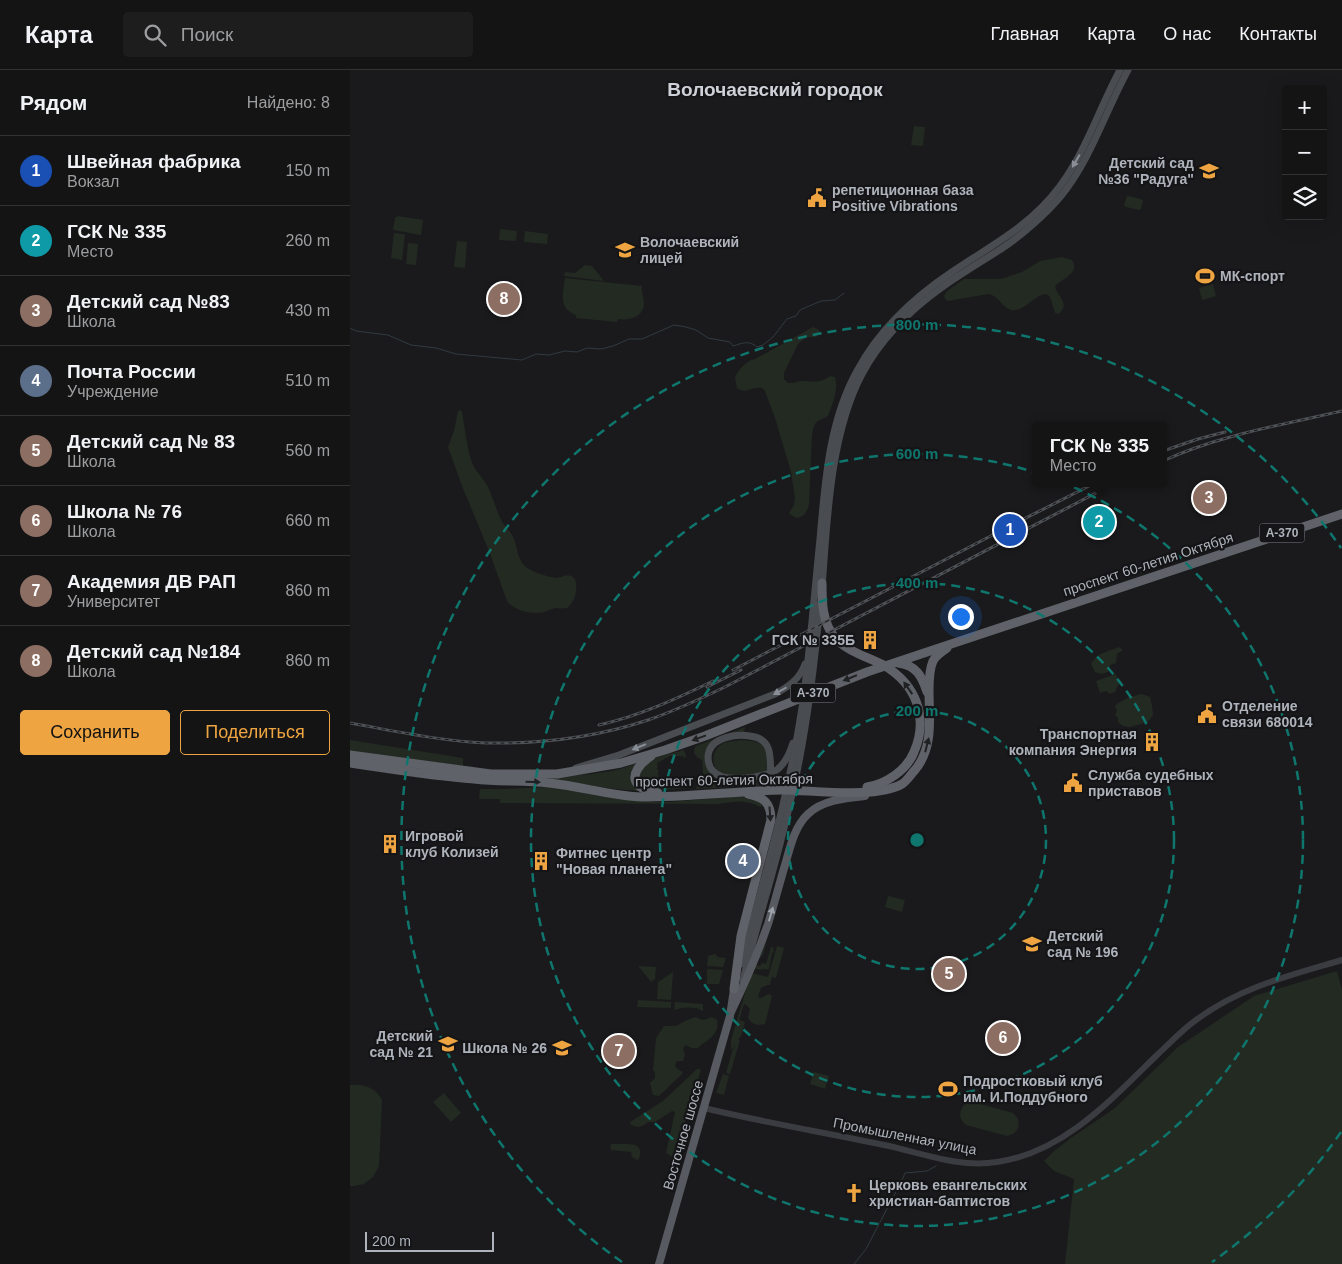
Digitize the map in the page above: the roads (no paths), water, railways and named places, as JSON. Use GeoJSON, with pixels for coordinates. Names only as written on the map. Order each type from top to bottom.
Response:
{"type":"FeatureCollection","features":[{"type":"Feature","properties":{"kind":"highway","name":"проспект 60-летия Октября"},"geometry":{"type":"LineString","coordinates":[[350,755],[491,774],[557,774],[621,763],[665,750],[747,720],[867,672],[1342,514]]}},
{"type":"Feature","properties":{"kind":"highway"},"geometry":{"type":"LineString","coordinates":[[802,791],[870,786],[890,778],[906,765],[912,757],[921,724],[916,700],[903,680],[893,672],[847,648],[834,637],[823,611],[822,583]]}},
{"type":"Feature","properties":{"kind":"highway","name":"проспект 60-летия Октября"},"geometry":{"type":"LineString","coordinates":[[350,763],[453,778],[567,785],[615,794],[640,796],[784,790],[812,792],[886,789],[902,784],[919,764],[925,753],[930,728],[930,672],[933,661],[937,655],[963,640]]}},
{"type":"Feature","properties":{"kind":"highway","name":"А-370"},"geometry":{"type":"LineString","coordinates":[[891,664],[905,664],[915,669],[926,688],[929,700]]}},
{"type":"Feature","properties":{"kind":"highway"},"geometry":{"type":"LineString","coordinates":[[665,750],[646,759],[640,765],[635,776],[636,782],[643,788],[669,796]]}},
{"type":"Feature","properties":{"kind":"highway"},"geometry":{"type":"LineString","coordinates":[[733,792],[762,798],[771,810],[768,834],[741,936],[737,990]]}},
{"type":"Feature","properties":{"kind":"main road"},"geometry":{"type":"LineString","coordinates":[[1001,245],[1055,194],[1088,140],[1120,70]]}},
{"type":"Feature","properties":{"kind":"main road"},"geometry":{"type":"LineString","coordinates":[[761,901],[793,760],[803,704],[823,501],[829,461],[842,406],[859,373],[912,308],[1001,245],[1046,211],[1059,198],[1072,182],[1092,147],[1128,70]]}},
{"type":"Feature","properties":{"kind":"main road"},"geometry":{"type":"LineString","coordinates":[[737,990],[761,901],[791,802],[806,725],[837,454],[859,373]]}},
{"type":"Feature","properties":{"kind":"main road"},"geometry":{"type":"LineString","coordinates":[[557,774],[619,756],[775,694],[794,681],[804,668],[811,636]]}},
{"type":"Feature","properties":{"kind":"main road"},"geometry":{"type":"LineString","coordinates":[[784,790],[777,789],[773,785],[769,749],[766,743],[760,739],[748,736],[722,739],[716,742],[709,752],[709,764],[712,771],[717,775],[731,779],[767,775],[779,768],[788,756],[803,704]]}},
{"type":"Feature","properties":{"kind":"main road","name":"Восточное шоссе"},"geometry":{"type":"LineString","coordinates":[[659,1264],[737,990],[767,926],[791,844],[802,820],[809,813],[825,804],[890,791],[902,784]]}},
{"type":"Feature","properties":{"kind":"street","name":"Промышленная улица"},"geometry":{"type":"LineString","coordinates":[[704,1108],[785,1126],[891,1146],[959,1162],[984,1164],[1006,1160],[1046,1147],[1080,1126],[1117,1094],[1172,1040],[1196,1020],[1223,1003],[1247,990],[1342,960]]}},
{"type":"Feature","properties":{"kind":"waterway"},"geometry":{"type":"LineString","coordinates":[[350,328],[356,331],[388,335],[411,345],[436,348],[456,354],[522,360],[536,354],[549,355],[565,351],[577,352],[587,348],[601,349],[629,339],[642,339],[674,325],[696,330],[708,338],[730,342],[733,346],[749,343],[757,347],[773,337],[787,319],[796,316],[800,310],[821,301],[835,300],[844,293]]}},
{"type":"Feature","properties":{"kind":"waterway"},"geometry":{"type":"LineString","coordinates":[[854,1264],[866,1249],[905,1173],[927,1171],[936,1166]]}},
{"type":"Feature","properties":{"kind":"railway"},"geometry":{"type":"LineString","coordinates":[[1167,459],[1228,437],[1342,411]]}},
{"type":"Feature","properties":{"kind":"railway"},"geometry":{"type":"LineString","coordinates":[[1167,450],[1225,432]]}},
{"type":"Feature","properties":{"kind":"railway"},"geometry":{"type":"LineString","coordinates":[[733,670],[1087,487]]}},
{"type":"Feature","properties":{"kind":"railway"},"geometry":{"type":"LineString","coordinates":[[350,723],[418,735],[486,743],[548,741],[589,735],[629,726],[678,709],[725,687],[1107,487]]}},
{"type":"Feature","properties":{"kind":"railway"},"geometry":{"type":"LineString","coordinates":[[707,687],[741,670]]}},
{"type":"Feature","properties":{"kind":"railway"},"geometry":{"type":"LineString","coordinates":[[599,725],[643,712],[713,681]]}},
{"type":"Feature","properties":{"kind":"place","name":"Детский сад №36 \"Радуга\""},"geometry":{"type":"Point","coordinates":[1209,171]}},
{"type":"Feature","properties":{"kind":"place","name":"репетиционная база Positive Vibrations"},"geometry":{"type":"Point","coordinates":[817,198]}},
{"type":"Feature","properties":{"kind":"place","name":"Волочаевский лицей"},"geometry":{"type":"Point","coordinates":[625,250]}},
{"type":"Feature","properties":{"kind":"place","name":"МК-спорт"},"geometry":{"type":"Point","coordinates":[1205,276]}},
{"type":"Feature","properties":{"kind":"place","name":"Детский сад №184"},"geometry":{"type":"Point","coordinates":[504,299]}},
{"type":"Feature","properties":{"kind":"place","name":"Детский сад №83"},"geometry":{"type":"Point","coordinates":[1209,498]}},
{"type":"Feature","properties":{"kind":"place","name":"ГСК № 335"},"geometry":{"type":"Point","coordinates":[1099,522]}},
{"type":"Feature","properties":{"kind":"place","name":"Швейная фабрика"},"geometry":{"type":"Point","coordinates":[1010,530]}},
{"type":"Feature","properties":{"kind":"place","name":"ГСК № 335Б"},"geometry":{"type":"Point","coordinates":[870,640]}},
{"type":"Feature","properties":{"kind":"place","name":"Отделение связи 680014"},"geometry":{"type":"Point","coordinates":[1207,714]}},
{"type":"Feature","properties":{"kind":"place","name":"Транспортная компания Энергия"},"geometry":{"type":"Point","coordinates":[1152,742]}},
{"type":"Feature","properties":{"kind":"place","name":"Служба судебных приставов"},"geometry":{"type":"Point","coordinates":[1073,783]}},
{"type":"Feature","properties":{"kind":"place","name":"Игровой клуб Колизей"},"geometry":{"type":"Point","coordinates":[390,844]}},
{"type":"Feature","properties":{"kind":"place","name":"Фитнес центр \"Новая планета\""},"geometry":{"type":"Point","coordinates":[541,861]}},
{"type":"Feature","properties":{"kind":"place","name":"Почта России"},"geometry":{"type":"Point","coordinates":[743,861]}},
{"type":"Feature","properties":{"kind":"place","name":"Детский сад № 196"},"geometry":{"type":"Point","coordinates":[1032,944]}},
{"type":"Feature","properties":{"kind":"place","name":"Детский сад № 83"},"geometry":{"type":"Point","coordinates":[949,974]}},
{"type":"Feature","properties":{"kind":"place","name":"Школа № 76"},"geometry":{"type":"Point","coordinates":[1003,1038]}},
{"type":"Feature","properties":{"kind":"place","name":"Детский сад № 21"},"geometry":{"type":"Point","coordinates":[448,1044]}},
{"type":"Feature","properties":{"kind":"place","name":"Школа № 26"},"geometry":{"type":"Point","coordinates":[562,1048]}},
{"type":"Feature","properties":{"kind":"place","name":"Академия ДВ РАП"},"geometry":{"type":"Point","coordinates":[619,1051]}},
{"type":"Feature","properties":{"kind":"place","name":"Подростковый клуб им. И.Поддубного"},"geometry":{"type":"Point","coordinates":[948,1089]}},
{"type":"Feature","properties":{"kind":"place","name":"Церковь евангельских христиан-баптистов"},"geometry":{"type":"Point","coordinates":[854,1193]}},
{"type":"Feature","properties":{"kind":"district","name":"Волочаевский городок"},"geometry":{"type":"Point","coordinates":[775,89]}}]}
